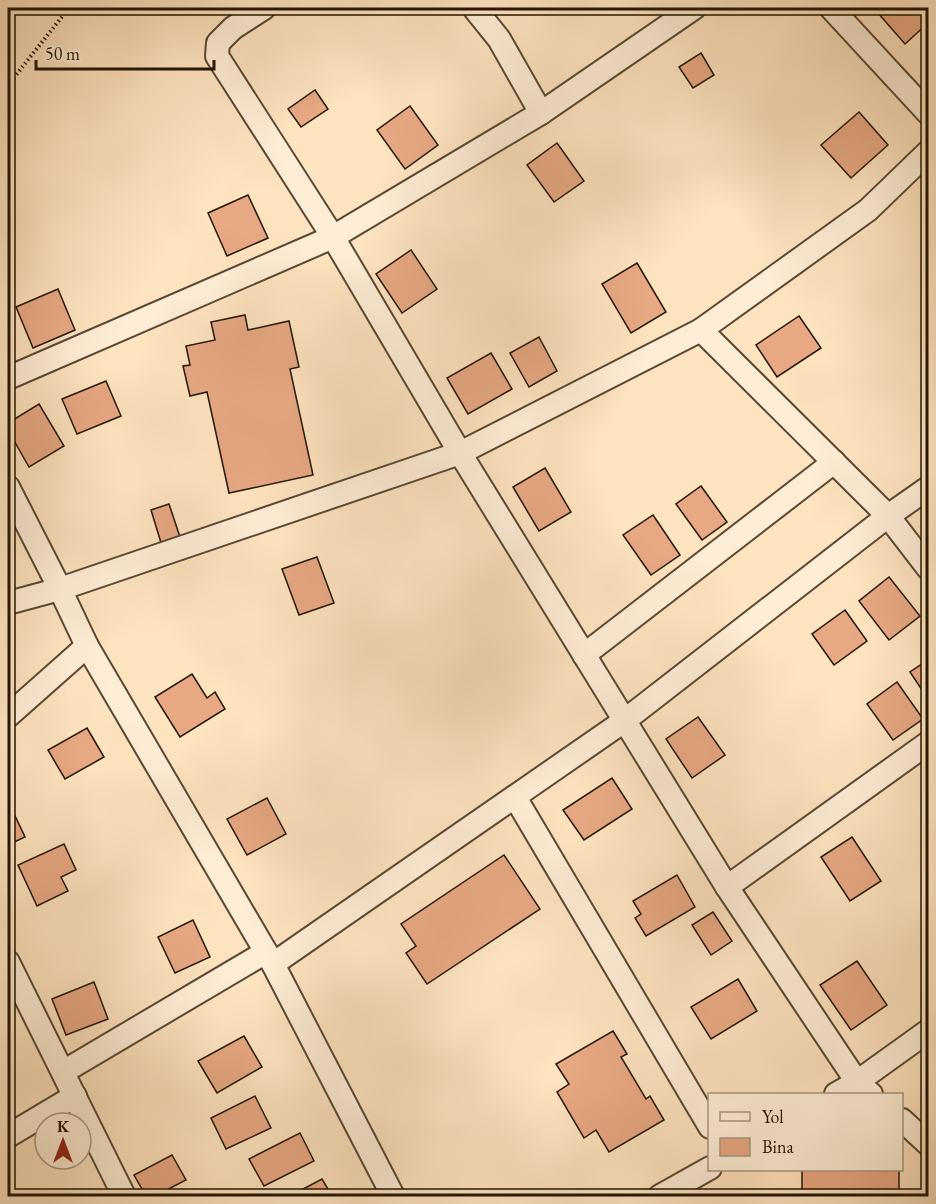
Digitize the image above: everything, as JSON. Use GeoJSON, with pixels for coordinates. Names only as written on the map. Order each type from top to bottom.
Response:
{"type":"FeatureCollection","features":[{"type":"Feature","properties":{"kind":"street"},"geometry":{"type":"LineString","coordinates":[[264,8],[233,28],[218,43],[217,56],[333,237],[460,453],[728,887],[864,1088]]}},
{"type":"Feature","properties":{"kind":"street"},"geometry":{"type":"LineString","coordinates":[[474,8],[499,39],[541,113]]}},
{"type":"Feature","properties":{"kind":"street"},"geometry":{"type":"LineString","coordinates":[[8,378],[333,237],[541,113],[694,8]]}},
{"type":"Feature","properties":{"kind":"street"},"geometry":{"type":"LineString","coordinates":[[831,8],[928,113]]}},
{"type":"Feature","properties":{"kind":"street"},"geometry":{"type":"LineString","coordinates":[[8,603],[60,589],[460,453],[700,330],[868,210],[928,152]]}},
{"type":"Feature","properties":{"kind":"street"},"geometry":{"type":"LineString","coordinates":[[700,330],[888,516],[928,568]]}},
{"type":"Feature","properties":{"kind":"street"},"geometry":{"type":"LineString","coordinates":[[584,655],[834,462]]}},
{"type":"Feature","properties":{"kind":"street"},"geometry":{"type":"LineString","coordinates":[[8,487],[87,646],[270,958],[393,1197]]}},
{"type":"Feature","properties":{"kind":"street"},"geometry":{"type":"LineString","coordinates":[[63,1072],[270,958],[515,797],[624,721],[888,516],[928,488]]}},
{"type":"Feature","properties":{"kind":"street"},"geometry":{"type":"LineString","coordinates":[[8,716],[87,646]]}},
{"type":"Feature","properties":{"kind":"street"},"geometry":{"type":"LineString","coordinates":[[728,887],[928,743]]}},
{"type":"Feature","properties":{"kind":"street"},"geometry":{"type":"LineString","coordinates":[[515,797],[708,1124]]}},
{"type":"Feature","properties":{"kind":"street"},"geometry":{"type":"LineString","coordinates":[[8,962],[124,1197]]}},
{"type":"Feature","properties":{"kind":"street"},"geometry":{"type":"LineString","coordinates":[[844,1093],[864,1088],[928,1031]]}},
{"type":"Feature","properties":{"kind":"street"},"geometry":{"type":"LineString","coordinates":[[8,1136],[75,1096]]}},
{"type":"Feature","properties":{"kind":"street"},"geometry":{"type":"LineString","coordinates":[[903,1121],[928,1144]]}},
{"type":"Feature","properties":{"kind":"street"},"geometry":{"type":"LineString","coordinates":[[660,1197],[708,1169]]}},
{"type":"Feature","properties":{"kind":"path"},"geometry":{"type":"LineString","coordinates":[[8,85],[69,8]]}},
{"type":"Feature","properties":{"kind":"building"},"geometry":{"type":"Polygon","coordinates":[[[884,8],[928,8],[928,23],[905,44],[878,13],[884,8]]]}},
{"type":"Feature","properties":{"kind":"building"},"geometry":{"type":"Polygon","coordinates":[[[701,53],[714,75],[693,88],[679,67],[701,53]]]}},
{"type":"Feature","properties":{"kind":"building"},"geometry":{"type":"Polygon","coordinates":[[[315,90],[328,109],[301,127],[288,109],[315,90]]]}},
{"type":"Feature","properties":{"kind":"building"},"geometry":{"type":"Polygon","coordinates":[[[410,106],[438,145],[405,169],[377,130],[410,106]]]}},
{"type":"Feature","properties":{"kind":"building"},"geometry":{"type":"Polygon","coordinates":[[[859,112],[888,145],[851,178],[821,145],[859,112]]]}},
{"type":"Feature","properties":{"kind":"building"},"geometry":{"type":"Polygon","coordinates":[[[557,143],[584,181],[554,202],[527,165],[557,143]]]}},
{"type":"Feature","properties":{"kind":"building"},"geometry":{"type":"Polygon","coordinates":[[[248,195],[268,238],[227,256],[208,213],[248,195]]]}},
{"type":"Feature","properties":{"kind":"building"},"geometry":{"type":"Polygon","coordinates":[[[411,250],[437,289],[402,313],[376,274],[411,250]]]}},
{"type":"Feature","properties":{"kind":"building"},"geometry":{"type":"Polygon","coordinates":[[[637,263],[666,312],[631,333],[602,284],[637,263]]]}},
{"type":"Feature","properties":{"kind":"building"},"geometry":{"type":"Polygon","coordinates":[[[58,289],[75,330],[33,348],[16,307],[58,289]]]}},
{"type":"Feature","properties":{"kind":"building"},"geometry":{"type":"Polygon","coordinates":[[[245,315],[248,330],[289,321],[299,367],[290,369],[313,475],[229,493],[207,392],[190,396],[183,366],[190,365],[186,346],[215,340],[211,322],[245,315]]]}},
{"type":"Feature","properties":{"kind":"building"},"geometry":{"type":"Polygon","coordinates":[[[799,316],[821,348],[777,377],[756,345],[799,316]]]}},
{"type":"Feature","properties":{"kind":"building"},"geometry":{"type":"Polygon","coordinates":[[[539,337],[557,371],[529,387],[510,353],[539,337]]]}},
{"type":"Feature","properties":{"kind":"building"},"geometry":{"type":"Polygon","coordinates":[[[491,353],[512,389],[468,414],[447,378],[491,353]]]}},
{"type":"Feature","properties":{"kind":"building"},"geometry":{"type":"Polygon","coordinates":[[[106,381],[121,416],[77,434],[62,399],[106,381]]]}},
{"type":"Feature","properties":{"kind":"building"},"geometry":{"type":"Polygon","coordinates":[[[39,404],[64,446],[29,467],[8,430],[8,423],[39,404]]]}},
{"type":"Feature","properties":{"kind":"building"},"geometry":{"type":"Polygon","coordinates":[[[545,468],[571,512],[539,531],[513,487],[545,468]]]}},
{"type":"Feature","properties":{"kind":"building"},"geometry":{"type":"Polygon","coordinates":[[[701,486],[727,522],[702,540],[676,504],[701,486]]]}},
{"type":"Feature","properties":{"kind":"building"},"geometry":{"type":"Polygon","coordinates":[[[169,504],[181,540],[162,546],[151,510],[169,504]]]}},
{"type":"Feature","properties":{"kind":"building"},"geometry":{"type":"Polygon","coordinates":[[[653,515],[680,555],[651,575],[623,535],[653,515]]]}},
{"type":"Feature","properties":{"kind":"building"},"geometry":{"type":"Polygon","coordinates":[[[317,557],[334,603],[299,615],[282,569],[317,557]]]}},
{"type":"Feature","properties":{"kind":"building"},"geometry":{"type":"Polygon","coordinates":[[[889,577],[920,616],[889,640],[859,601],[889,577]]]}},
{"type":"Feature","properties":{"kind":"building"},"geometry":{"type":"Polygon","coordinates":[[[845,610],[867,641],[834,665],[812,634],[845,610]]]}},
{"type":"Feature","properties":{"kind":"building"},"geometry":{"type":"Polygon","coordinates":[[[928,660],[928,699],[910,672],[928,660]]]}},
{"type":"Feature","properties":{"kind":"building"},"geometry":{"type":"Polygon","coordinates":[[[8,669],[16,697],[8,700],[8,669]]]}},
{"type":"Feature","properties":{"kind":"building"},"geometry":{"type":"Polygon","coordinates":[[[192,674],[207,698],[215,692],[225,709],[180,737],[155,697],[192,674]]]}},
{"type":"Feature","properties":{"kind":"building"},"geometry":{"type":"Polygon","coordinates":[[[897,682],[923,719],[893,740],[867,704],[897,682]]]}},
{"type":"Feature","properties":{"kind":"building"},"geometry":{"type":"Polygon","coordinates":[[[698,717],[725,755],[692,778],[666,739],[698,717]]]}},
{"type":"Feature","properties":{"kind":"building"},"geometry":{"type":"Polygon","coordinates":[[[87,728],[104,757],[65,779],[48,750],[87,728]]]}},
{"type":"Feature","properties":{"kind":"building"},"geometry":{"type":"Polygon","coordinates":[[[612,778],[632,809],[584,840],[563,810],[612,778]]]}},
{"type":"Feature","properties":{"kind":"building"},"geometry":{"type":"Polygon","coordinates":[[[267,798],[286,834],[247,855],[227,819],[267,798]]]}},
{"type":"Feature","properties":{"kind":"building"},"geometry":{"type":"Polygon","coordinates":[[[8,801],[25,837],[8,845],[8,801]]]}},
{"type":"Feature","properties":{"kind":"building"},"geometry":{"type":"Polygon","coordinates":[[[852,837],[881,881],[850,901],[821,857],[852,837]]]}},
{"type":"Feature","properties":{"kind":"building"},"geometry":{"type":"Polygon","coordinates":[[[64,844],[76,870],[61,877],[68,891],[37,906],[18,865],[64,844]]]}},
{"type":"Feature","properties":{"kind":"building"},"geometry":{"type":"Polygon","coordinates":[[[504,855],[540,909],[427,984],[406,953],[416,946],[401,924],[504,855]]]}},
{"type":"Feature","properties":{"kind":"building"},"geometry":{"type":"Polygon","coordinates":[[[677,875],[695,907],[646,936],[635,918],[641,914],[633,901],[677,875]]]}},
{"type":"Feature","properties":{"kind":"building"},"geometry":{"type":"Polygon","coordinates":[[[713,912],[732,941],[711,955],[692,925],[713,912]]]}},
{"type":"Feature","properties":{"kind":"building"},"geometry":{"type":"Polygon","coordinates":[[[193,920],[210,957],[175,973],[158,937],[193,920]]]}},
{"type":"Feature","properties":{"kind":"building"},"geometry":{"type":"Polygon","coordinates":[[[857,961],[887,1005],[851,1030],[820,985],[857,961]]]}},
{"type":"Feature","properties":{"kind":"building"},"geometry":{"type":"Polygon","coordinates":[[[738,979],[757,1011],[711,1039],[691,1007],[738,979]]]}},
{"type":"Feature","properties":{"kind":"building"},"geometry":{"type":"Polygon","coordinates":[[[94,982],[108,1019],[66,1035],[52,999],[94,982]]]}},
{"type":"Feature","properties":{"kind":"building"},"geometry":{"type":"Polygon","coordinates":[[[613,1031],[627,1054],[621,1057],[646,1099],[650,1096],[664,1120],[609,1152],[596,1130],[584,1138],[557,1092],[569,1084],[556,1064],[613,1031]]]}},
{"type":"Feature","properties":{"kind":"building"},"geometry":{"type":"Polygon","coordinates":[[[244,1036],[262,1067],[217,1093],[198,1061],[244,1036]]]}},
{"type":"Feature","properties":{"kind":"building"},"geometry":{"type":"Polygon","coordinates":[[[255,1096],[271,1128],[226,1149],[211,1118],[255,1096]]]}},
{"type":"Feature","properties":{"kind":"building"},"geometry":{"type":"Polygon","coordinates":[[[300,1133],[314,1161],[264,1186],[249,1159],[300,1133]]]}},
{"type":"Feature","properties":{"kind":"building"},"geometry":{"type":"Polygon","coordinates":[[[172,1155],[186,1180],[155,1196],[146,1196],[134,1175],[172,1155]]]}},
{"type":"Feature","properties":{"kind":"building"},"geometry":{"type":"Polygon","coordinates":[[[802,1171],[899,1171],[899,1196],[802,1196],[802,1171]]]}},
{"type":"Feature","properties":{"kind":"building"},"geometry":{"type":"Polygon","coordinates":[[[322,1179],[332,1196],[290,1196],[322,1179]]]}}]}
